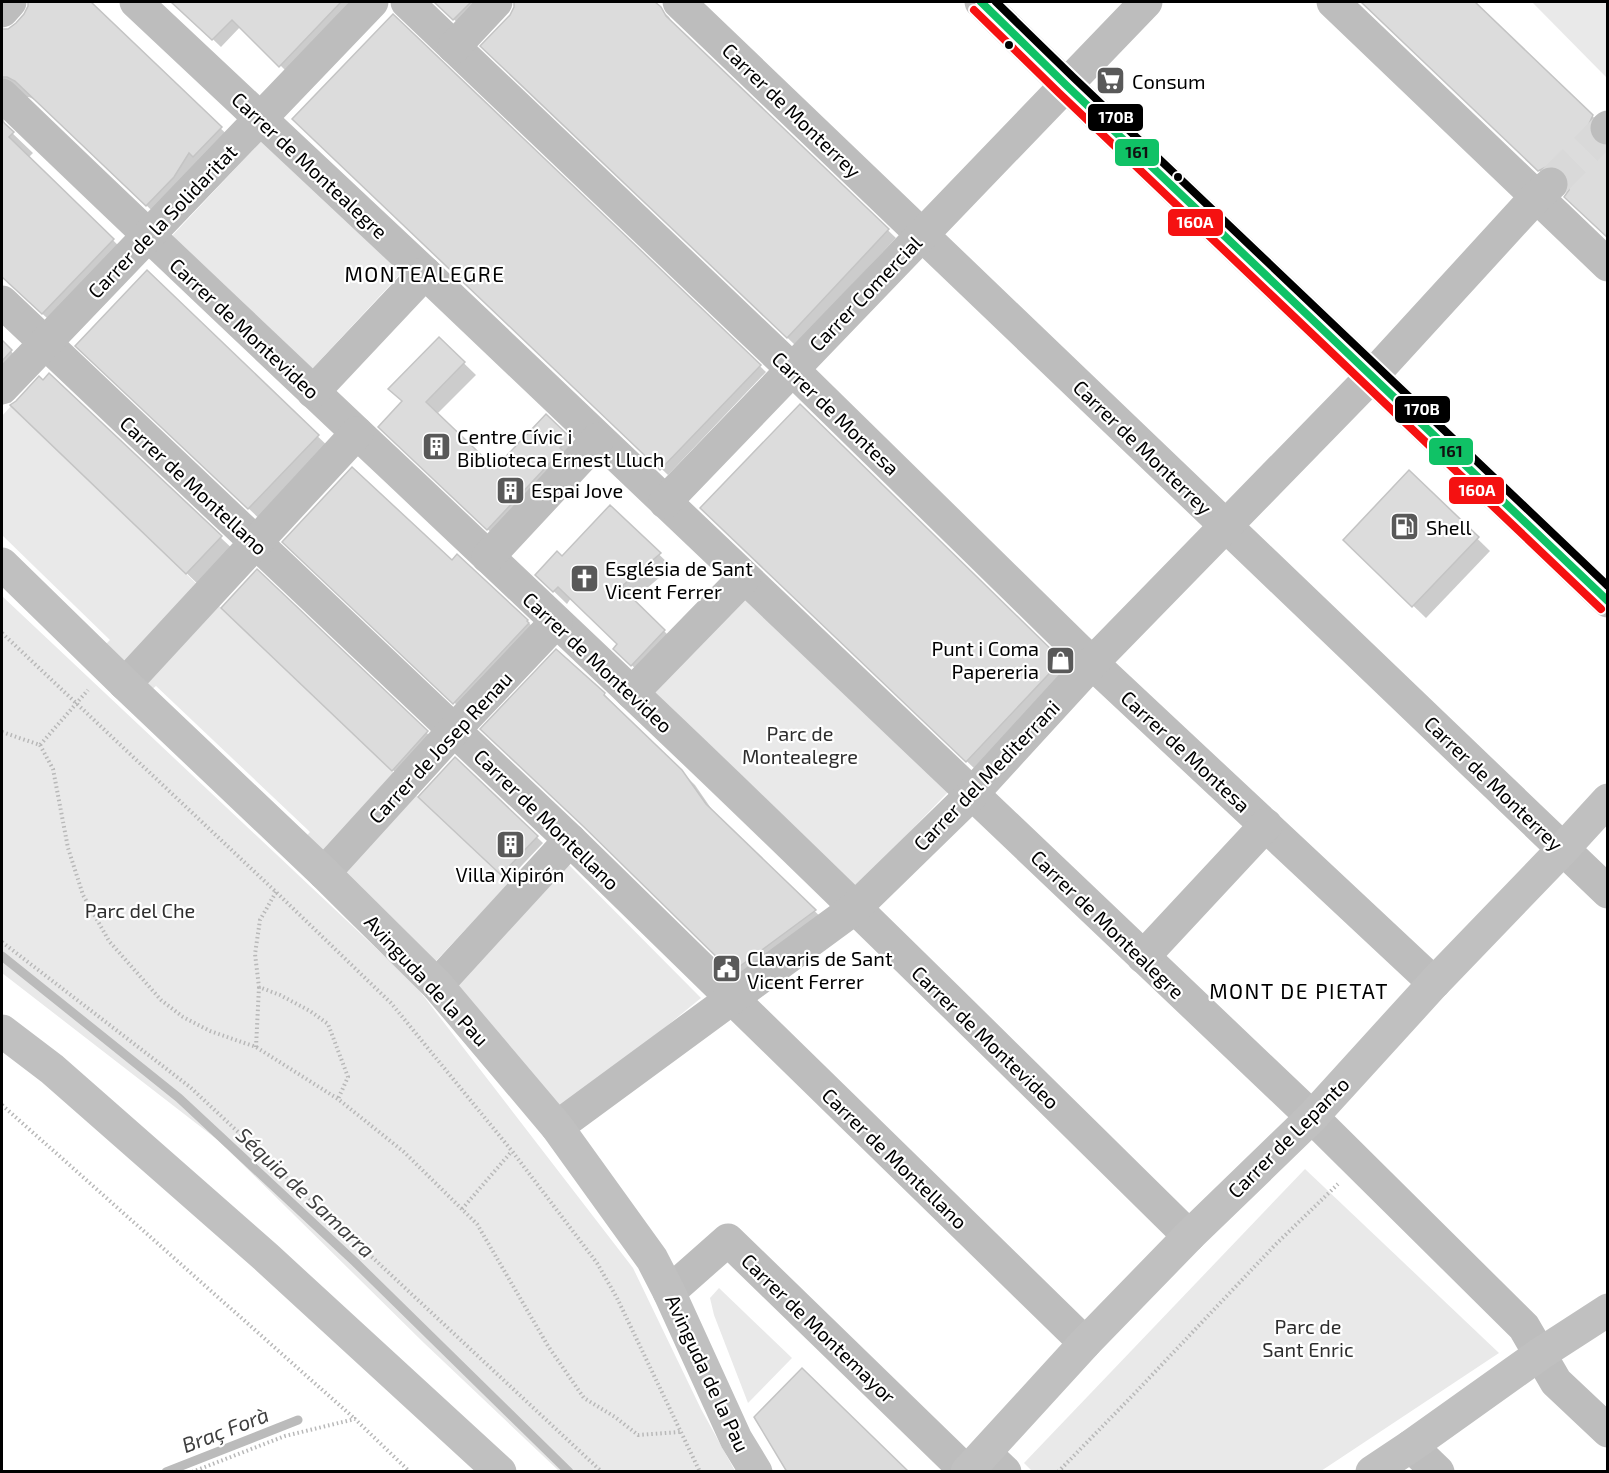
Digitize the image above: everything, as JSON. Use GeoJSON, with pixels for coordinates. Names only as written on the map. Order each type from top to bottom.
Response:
{"type":"FeatureCollection","features":[{"type":"Feature","properties":{"kind":"street"},"geometry":{"type":"LineString","coordinates":[[2,11],[10,2]]}},
{"type":"Feature","properties":{"kind":"street","name":"Carrer de Montealegre"},"geometry":{"type":"LineString","coordinates":[[136,2],[425,273],[1312,1118],[1524,1327],[1556,1382],[1608,1431]]}},
{"type":"Feature","properties":{"kind":"street","name":"Carrer de la Solidaritat"},"geometry":{"type":"LineString","coordinates":[[2,388],[372,2]]}},
{"type":"Feature","properties":{"kind":"street","name":"Carrer de Montesa"},"geometry":{"type":"LineString","coordinates":[[406,2],[792,369],[1092,663],[1434,983]]}},
{"type":"Feature","properties":{"kind":"street"},"geometry":{"type":"LineString","coordinates":[[454,46],[496,2]]}},
{"type":"Feature","properties":{"kind":"street","name":"Carrer de Monterrey"},"geometry":{"type":"LineString","coordinates":[[679,2],[1608,892]]}},
{"type":"Feature","properties":{"kind":"street"},"geometry":{"type":"LineString","coordinates":[[981,2],[1608,601]]}},
{"type":"Feature","properties":{"kind":"street","name":"Carrer Comercial"},"geometry":{"type":"LineString","coordinates":[[665,502],[1146,2]]}},
{"type":"Feature","properties":{"kind":"street"},"geometry":{"type":"LineString","coordinates":[[1333,2],[1544,191],[1608,265]]}},
{"type":"Feature","properties":{"kind":"street","name":"Carrer de Montevideo"},"geometry":{"type":"LineString","coordinates":[[2,94],[148,236],[632,693],[1189,1236]]}},
{"type":"Feature","properties":{"kind":"street","name":"Carrer del Mediterrani"},"geometry":{"type":"LineString","coordinates":[[557,1127],[855,908],[972,794],[1092,663],[1372,376],[1544,191]]}},
{"type":"Feature","properties":{"kind":"street"},"geometry":{"type":"LineString","coordinates":[[313,392],[425,273]]}},
{"type":"Feature","properties":{"kind":"street","name":"Carrer de Montellano"},"geometry":{"type":"LineString","coordinates":[[2,302],[570,840],[1085,1343]]}},
{"type":"Feature","properties":{"kind":"street"},"geometry":{"type":"LineString","coordinates":[[116,675],[255,543],[357,433]]}},
{"type":"Feature","properties":{"kind":"street"},"geometry":{"type":"LineString","coordinates":[[488,557],[598,439]]}},
{"type":"Feature","properties":{"kind":"street","name":"Avinguda de la Pau"},"geometry":{"type":"LineString","coordinates":[[2,564],[324,873],[437,985],[557,1127],[652,1258],[736,1438],[756,1472]]}},
{"type":"Feature","properties":{"kind":"street"},"geometry":{"type":"LineString","coordinates":[[632,693],[744,578]]}},
{"type":"Feature","properties":{"kind":"street","name":"Carrer de Josep Renau"},"geometry":{"type":"LineString","coordinates":[[324,873],[556,622]]}},
{"type":"Feature","properties":{"kind":"street","name":"Carrer de Lepanto"},"geometry":{"type":"LineString","coordinates":[[981,1467],[1085,1343],[1189,1236],[1312,1118],[1434,983],[1608,800]]}},
{"type":"Feature","properties":{"kind":"street","name":"Carrer de Montesa"},"geometry":{"type":"LineString","coordinates":[[1143,957],[1266,825]]}},
{"type":"Feature","properties":{"kind":"street"},"geometry":{"type":"LineString","coordinates":[[437,985],[570,840]]}},
{"type":"Feature","properties":{"kind":"street"},"geometry":{"type":"LineString","coordinates":[[2,1031],[52,1069],[267,1258],[500,1472]]}},
{"type":"Feature","properties":{"kind":"street","name":"Carrer de Montemayor"},"geometry":{"type":"LineString","coordinates":[[669,1292],[728,1240],[981,1467]]}},
{"type":"Feature","properties":{"kind":"street"},"geometry":{"type":"LineString","coordinates":[[1372,1472],[1540,1354],[1608,1310]]}},
{"type":"Feature","properties":{"kind":"street"},"geometry":{"type":"LineString","coordinates":[[1411,1446],[1437,1472]]}},
{"type":"Feature","properties":{"kind":"path"},"geometry":{"type":"LineString","coordinates":[[2,633],[391,1003],[512,1151],[597,1263],[617,1298],[700,1472]]}},
{"type":"Feature","properties":{"kind":"path"},"geometry":{"type":"LineString","coordinates":[[40,745],[76,704],[116,675]]}},
{"type":"Feature","properties":{"kind":"path"},"geometry":{"type":"LineString","coordinates":[[2,732],[40,745],[53,769],[68,848],[83,895],[109,941],[161,1000],[183,1017],[256,1047],[338,1099],[404,1152],[477,1224],[548,1346],[584,1398],[615,1417],[638,1435],[680,1432]]}},
{"type":"Feature","properties":{"kind":"path"},"geometry":{"type":"LineString","coordinates":[[256,1047],[260,987],[255,954],[260,920],[276,892]]}},
{"type":"Feature","properties":{"kind":"path"},"geometry":{"type":"LineString","coordinates":[[2,942],[190,1087],[602,1472]]}},
{"type":"Feature","properties":{"kind":"path"},"geometry":{"type":"LineString","coordinates":[[260,987],[310,1011],[328,1024],[348,1077],[338,1099]]}},
{"type":"Feature","properties":{"kind":"path"},"geometry":{"type":"LineString","coordinates":[[2,1105],[355,1419],[410,1472]]}},
{"type":"Feature","properties":{"kind":"path"},"geometry":{"type":"LineString","coordinates":[[462,1209],[512,1151]]}},
{"type":"Feature","properties":{"kind":"path"},"geometry":{"type":"LineString","coordinates":[[1058,1472],[1275,1245],[1359,1164]]}},
{"type":"Feature","properties":{"kind":"path"},"geometry":{"type":"LineString","coordinates":[[192,1472],[285,1436],[355,1419]]}},
{"type":"Feature","properties":{"kind":"green space"},"geometry":{"type":"Polygon","coordinates":[[[1532,2],[1607,2],[1607,78],[1532,2]]]}},
{"type":"Feature","properties":{"kind":"green space"},"geometry":{"type":"Polygon","coordinates":[[[264,138],[404,270],[312,369],[171,237],[264,138]]]}},
{"type":"Feature","properties":{"kind":"green space"},"geometry":{"type":"Polygon","coordinates":[[[11,406],[203,590],[125,671],[102,648],[110,640],[2,535],[2,416],[11,406]]]}},
{"type":"Feature","properties":{"kind":"green space","name":"Parc de Montealegre"},"geometry":{"type":"Polygon","coordinates":[[[740,591],[948,792],[853,891],[646,691],[740,591]]]}},
{"type":"Feature","properties":{"kind":"green space","name":"Parc del Che"},"geometry":{"type":"Polygon","coordinates":[[[2,596],[415,985],[633,1268],[701,1409],[735,1471],[559,1471],[424,1343],[219,1141],[2,973],[2,596]]]}},
{"type":"Feature","properties":{"kind":"green space"},"geometry":{"type":"Polygon","coordinates":[[[213,600],[398,777],[322,856],[304,839],[310,832],[156,686],[149,692],[137,681],[213,600]]]}},
{"type":"Feature","properties":{"kind":"green space"},"geometry":{"type":"Polygon","coordinates":[[[416,795],[509,883],[434,963],[335,869],[416,795]]]}},
{"type":"Feature","properties":{"kind":"green space"},"geometry":{"type":"Polygon","coordinates":[[[569,865],[701,998],[558,1115],[439,983],[569,865]]]}},
{"type":"Feature","properties":{"kind":"green space","name":"Parc de Sant Enric"},"geometry":{"type":"Polygon","coordinates":[[[1305,1169],[1499,1353],[1321,1471],[1032,1471],[1024,1463],[1305,1169]]]}},
{"type":"Feature","properties":{"kind":"green space"},"geometry":{"type":"Polygon","coordinates":[[[719,1288],[792,1358],[748,1403],[714,1315],[710,1298],[719,1288]]]}},
{"type":"Feature","properties":{"kind":"building"},"geometry":{"type":"Polygon","coordinates":[[[28,2],[91,2],[222,127],[193,157],[189,153],[174,177],[146,206],[15,81],[2,77],[2,29],[8,29],[16,23],[24,14],[28,2]]]}},
{"type":"Feature","properties":{"kind":"building"},"geometry":{"type":"Polygon","coordinates":[[[171,2],[341,2],[279,67],[232,20],[212,40],[171,2]]]}},
{"type":"Feature","properties":{"kind":"building"},"geometry":{"type":"Polygon","coordinates":[[[434,2],[471,2],[453,20],[434,2]]]}},
{"type":"Feature","properties":{"kind":"building"},"geometry":{"type":"Polygon","coordinates":[[[514,2],[655,2],[666,16],[889,229],[787,338],[480,46],[510,15],[514,2]]]}},
{"type":"Feature","properties":{"kind":"building"},"geometry":{"type":"Polygon","coordinates":[[[1361,2],[1475,2],[1593,115],[1589,124],[1589,133],[1594,142],[1608,146],[1608,238],[1564,197],[1569,190],[1569,181],[1565,171],[1558,167],[1548,166],[1538,171],[1361,2]]]}},
{"type":"Feature","properties":{"kind":"building"},"geometry":{"type":"Polygon","coordinates":[[[393,14],[761,365],[660,470],[292,119],[393,14]]]}},
{"type":"Feature","properties":{"kind":"building"},"geometry":{"type":"Polygon","coordinates":[[[2,121],[14,132],[9,137],[114,239],[42,314],[2,277],[2,121]]]}},
{"type":"Feature","properties":{"kind":"building"},"geometry":{"type":"Polygon","coordinates":[[[147,270],[319,435],[248,509],[75,346],[147,270]]]}},
{"type":"Feature","properties":{"kind":"building"},"geometry":{"type":"Polygon","coordinates":[[[439,337],[465,362],[426,402],[495,468],[546,414],[570,437],[560,448],[562,450],[487,530],[378,427],[402,401],[388,389],[439,337]]]}},
{"type":"Feature","properties":{"kind":"building"},"geometry":{"type":"Polygon","coordinates":[[[2,340],[12,350],[2,361],[2,340]]]}},
{"type":"Feature","properties":{"kind":"building"},"geometry":{"type":"Polygon","coordinates":[[[49,373],[222,536],[186,574],[10,405],[39,376],[43,380],[49,373]]]}},
{"type":"Feature","properties":{"kind":"building"},"geometry":{"type":"Polygon","coordinates":[[[800,404],[1062,660],[966,762],[700,508],[800,404]]]}},
{"type":"Feature","properties":{"kind":"building"},"geometry":{"type":"Polygon","coordinates":[[[352,467],[452,560],[457,554],[528,620],[529,623],[453,704],[282,542],[352,467]]]}},
{"type":"Feature","properties":{"kind":"building"},"geometry":{"type":"Polygon","coordinates":[[[1409,470],[1479,537],[1412,607],[1343,540],[1409,470]]]}},
{"type":"Feature","properties":{"kind":"building","name":"Església de Sant Vicent Ferrer"},"geometry":{"type":"Polygon","coordinates":[[[610,505],[661,553],[621,587],[665,630],[631,666],[613,649],[617,644],[558,587],[553,592],[535,575],[557,551],[562,556],[610,505]]]}},
{"type":"Feature","properties":{"kind":"building"},"geometry":{"type":"Polygon","coordinates":[[[257,569],[428,731],[392,771],[221,608],[257,569]]]}},
{"type":"Feature","properties":{"kind":"building"},"geometry":{"type":"Polygon","coordinates":[[[556,649],[605,693],[604,695],[682,770],[706,804],[816,910],[732,972],[480,729],[556,649]]]}},
{"type":"Feature","properties":{"kind":"building"},"geometry":{"type":"Polygon","coordinates":[[[455,757],[538,836],[501,875],[418,797],[455,757]]]}},
{"type":"Feature","properties":{"kind":"building"},"geometry":{"type":"Polygon","coordinates":[[[802,1368],[909,1472],[787,1472],[754,1417],[802,1368]]]}},
{"type":"Feature","properties":{"kind":"waterway","name":"Séquia de Samarra"},"geometry":{"type":"LineString","coordinates":[[2,956],[179,1098],[355,1262],[569,1472]]}},
{"type":"Feature","properties":{"kind":"waterway","name":"Braç Forà"},"geometry":{"type":"LineString","coordinates":[[166,1472],[298,1420]]}},
{"type":"Feature","properties":{"kind":"tunnel"},"geometry":{"type":"LineString","coordinates":[[1551,184],[1607,128]]}},
{"type":"Feature","properties":{"kind":"transit line","name":"161"},"geometry":{"type":"LineString","coordinates":[[981,2],[1608,601]]}},
{"type":"Feature","properties":{"kind":"transit line","name":"170B"},"geometry":{"type":"LineString","coordinates":[[996,2],[1608,586]]}},
{"type":"Feature","properties":{"kind":"transit line","name":"160A"},"geometry":{"type":"LineString","coordinates":[[974,10],[1601,609]]}},
{"type":"Feature","properties":{"kind":"place","name":"Consum"},"geometry":{"type":"Point","coordinates":[1111,81]}},
{"type":"Feature","properties":{"kind":"place","name":"Centre Cívic i Biblioteca Ernest Lluch"},"geometry":{"type":"Point","coordinates":[436,447]}},
{"type":"Feature","properties":{"kind":"place","name":"Espai Jove"},"geometry":{"type":"Point","coordinates":[510,490]}},
{"type":"Feature","properties":{"kind":"place","name":"Shell"},"geometry":{"type":"Point","coordinates":[1405,527]}},
{"type":"Feature","properties":{"kind":"place","name":"Església de Sant Vicent Ferrer"},"geometry":{"type":"Point","coordinates":[584,579]}},
{"type":"Feature","properties":{"kind":"place","name":"Punt i Coma Papereria"},"geometry":{"type":"Point","coordinates":[1060,660]}},
{"type":"Feature","properties":{"kind":"place","name":"Villa Xipirón"},"geometry":{"type":"Point","coordinates":[510,844]}},
{"type":"Feature","properties":{"kind":"place","name":"Clavaris de Sant Vicent Ferrer"},"geometry":{"type":"Point","coordinates":[726,969]}},
{"type":"Feature","properties":{"kind":"district","name":"MONTEALEGRE"},"geometry":{"type":"Point","coordinates":[425,273]}},
{"type":"Feature","properties":{"kind":"district","name":"MONT DE PIETAT"},"geometry":{"type":"Point","coordinates":[1299,990]}}]}
